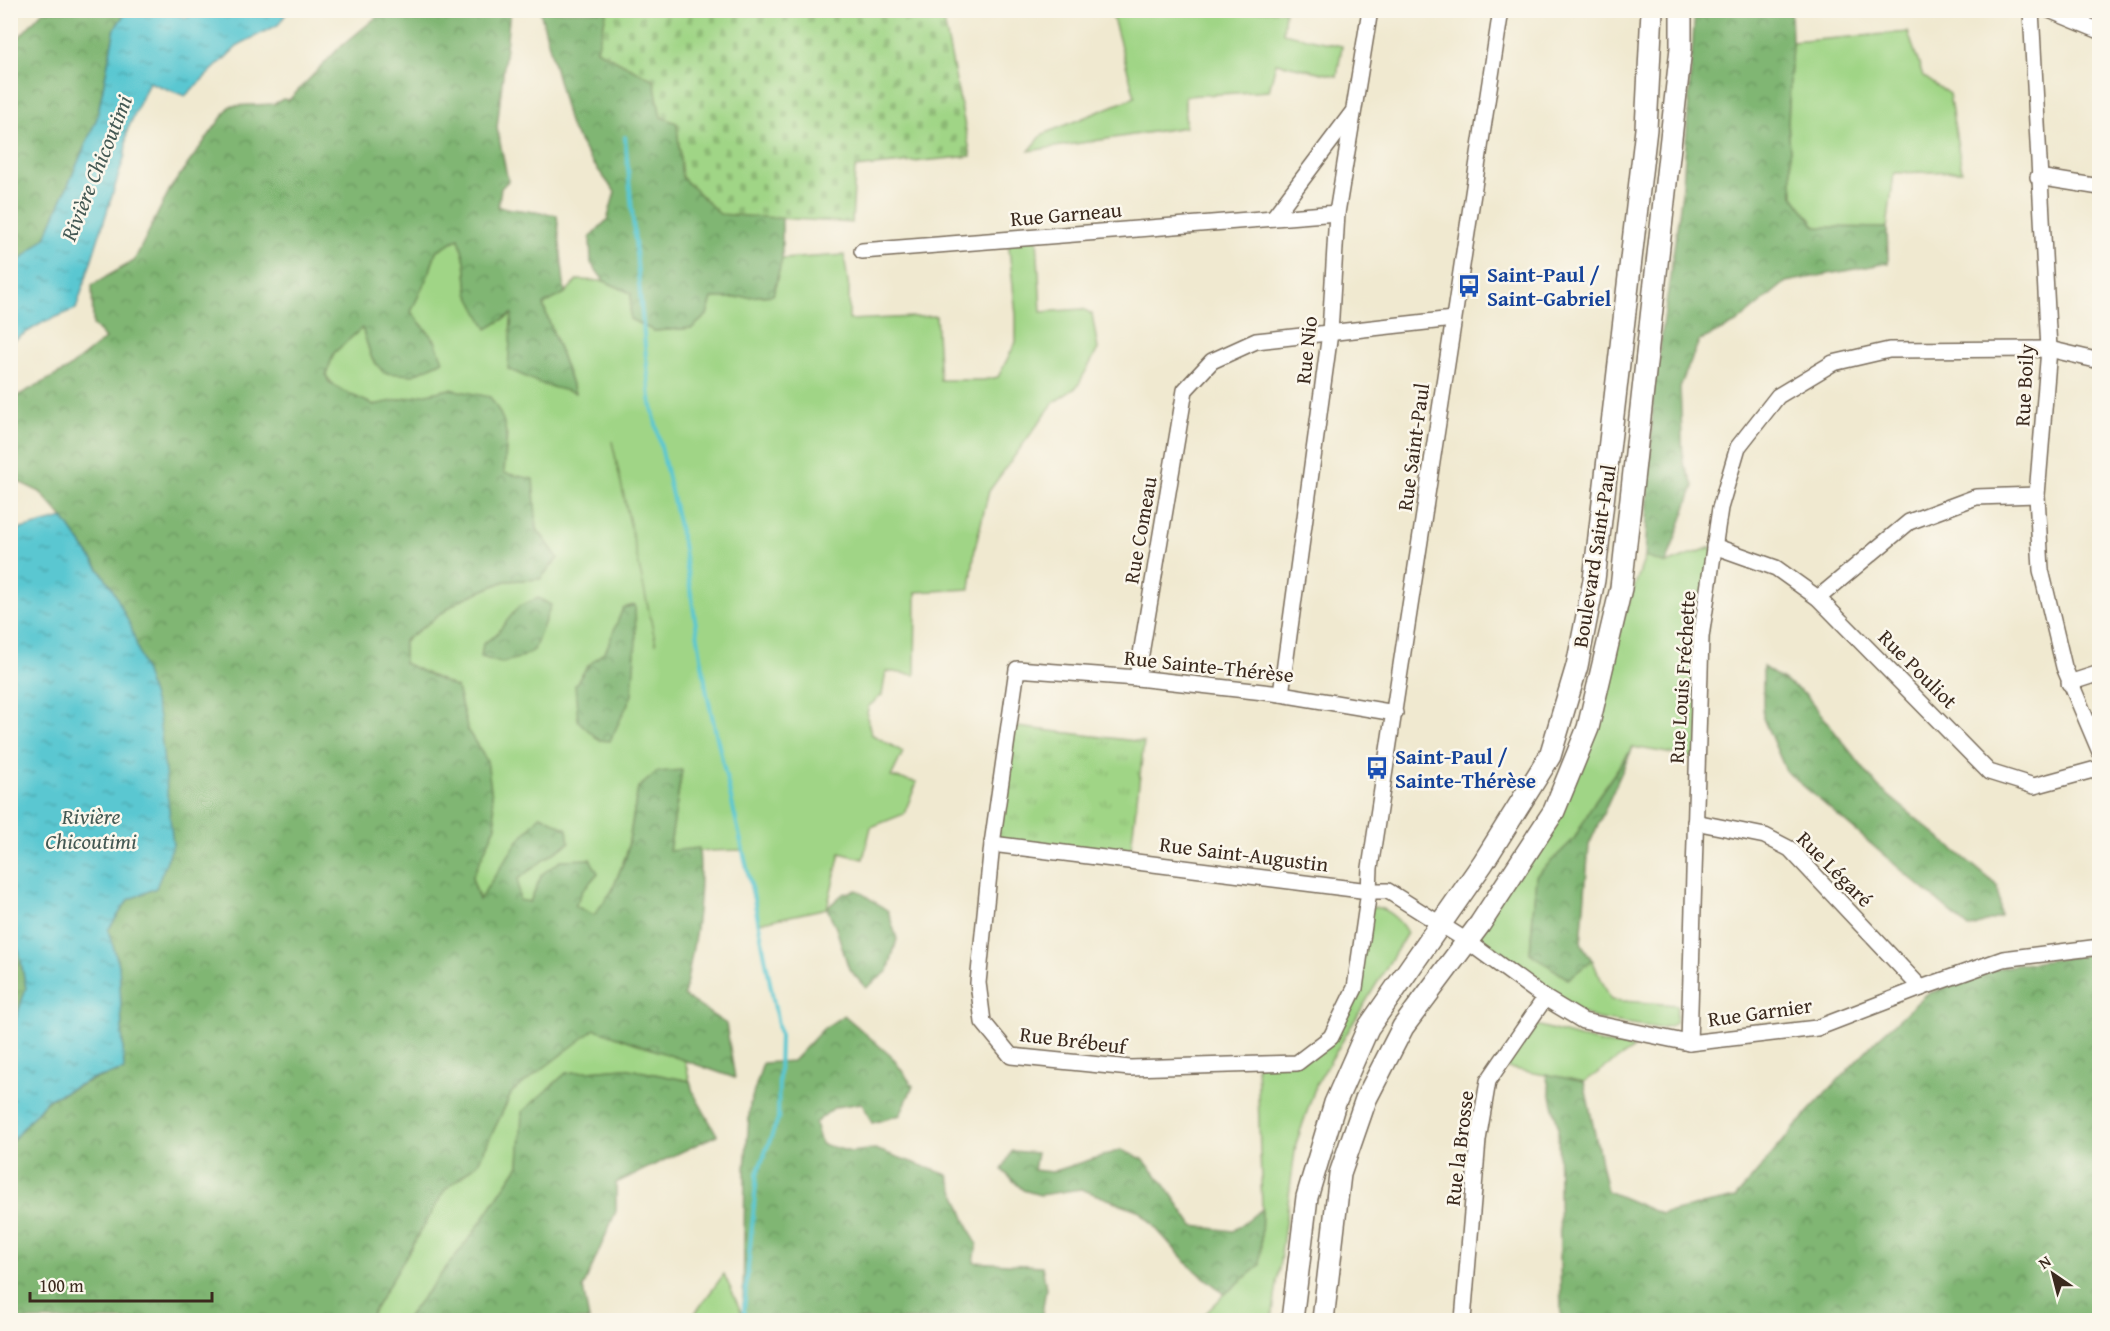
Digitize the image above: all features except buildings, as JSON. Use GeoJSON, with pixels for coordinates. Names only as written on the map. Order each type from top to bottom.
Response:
{"type":"FeatureCollection","features":[{"type":"Feature","properties":{"kind":"main road","name":"Boulevard Saint-Paul"},"geometry":{"type":"LineString","coordinates":[[1292,1320],[1306,1197],[1335,1103],[1368,1028],[1483,863],[1550,756],[1577,666],[1594,580],[1646,129],[1652,10]]}},
{"type":"Feature","properties":{"kind":"main road","name":"Boulevard Saint-Paul"},"geometry":{"type":"LineString","coordinates":[[1323,1320],[1340,1174],[1366,1099],[1403,1027],[1472,944],[1554,811],[1588,728],[1621,588],[1682,48],[1682,10]]}},
{"type":"Feature","properties":{"kind":"street","name":"Rue Nio"},"geometry":{"type":"LineString","coordinates":[[1281,694],[1330,333],[1337,213],[1370,10]]}},
{"type":"Feature","properties":{"kind":"street","name":"Rue Saint-Paul"},"geometry":{"type":"LineString","coordinates":[[1369,891],[1370,868],[1502,10]]}},
{"type":"Feature","properties":{"kind":"street","name":"Rue Boily"},"geometry":{"type":"LineString","coordinates":[[2031,10],[2038,177],[2049,350],[2037,495],[2041,570],[2064,668],[2100,752]]}},
{"type":"Feature","properties":{"kind":"street"},"geometry":{"type":"LineString","coordinates":[[2049,10],[2100,31]]}},
{"type":"Feature","properties":{"kind":"street"},"geometry":{"type":"LineString","coordinates":[[1273,218],[1354,111]]}},
{"type":"Feature","properties":{"kind":"street"},"geometry":{"type":"LineString","coordinates":[[2038,177],[2100,187]]}},
{"type":"Feature","properties":{"kind":"street","name":"Rue Garneau"},"geometry":{"type":"LineString","coordinates":[[862,251],[1337,213]]}},
{"type":"Feature","properties":{"kind":"street"},"geometry":{"type":"LineString","coordinates":[[1330,333],[1453,319]]}},
{"type":"Feature","properties":{"kind":"street","name":"Rue Comeau"},"geometry":{"type":"LineString","coordinates":[[1137,678],[1185,390],[1212,361],[1256,341],[1330,333]]}},
{"type":"Feature","properties":{"kind":"street","name":"Rue Louis Fréchette"},"geometry":{"type":"LineString","coordinates":[[1689,1043],[1701,637],[1720,508],[1738,447],[1778,396],[1833,363],[1888,350],[2049,350],[2100,361]]}},
{"type":"Feature","properties":{"kind":"street"},"geometry":{"type":"LineString","coordinates":[[1818,598],[1909,522],[1976,497],[2037,495]]}},
{"type":"Feature","properties":{"kind":"street","name":"Rue Pouliot"},"geometry":{"type":"LineString","coordinates":[[1713,546],[1776,568],[1818,598],[1989,772],[2034,786],[2100,768]]}},
{"type":"Feature","properties":{"kind":"street","name":"Rue Sainte-Thérèse"},"geometry":{"type":"LineString","coordinates":[[1017,669],[1137,678],[1281,694],[1395,713]]}},
{"type":"Feature","properties":{"kind":"street","name":"Rue Brébeuf"},"geometry":{"type":"LineString","coordinates":[[1017,669],[992,844],[978,983],[983,1022],[1011,1056],[1130,1068],[1297,1063],[1331,1037],[1355,988],[1369,891]]}},
{"type":"Feature","properties":{"kind":"street"},"geometry":{"type":"LineString","coordinates":[[2069,683],[2100,673]]}},
{"type":"Feature","properties":{"kind":"street","name":"Rue Légaré"},"geometry":{"type":"LineString","coordinates":[[1695,822],[1765,836],[1790,849],[1921,988]]}},
{"type":"Feature","properties":{"kind":"street","name":"Rue Saint-Augustin"},"geometry":{"type":"LineString","coordinates":[[992,844],[1369,891],[1388,891],[1472,944]]}},
{"type":"Feature","properties":{"kind":"street","name":"Rue Garnier"},"geometry":{"type":"LineString","coordinates":[[1472,944],[1545,998],[1583,1021],[1689,1043],[1817,1028],[2003,959],[2100,947]]}},
{"type":"Feature","properties":{"kind":"street","name":"Rue la Brosse"},"geometry":{"type":"LineString","coordinates":[[1463,1320],[1478,1140],[1488,1081],[1545,998]]}},
{"type":"Feature","properties":{"kind":"green space"},"geometry":{"type":"Polygon","coordinates":[[[43,11],[127,11],[115,28],[97,118],[45,238],[11,268],[11,46],[43,11]]]}},
{"type":"Feature","properties":{"kind":"green space"},"geometry":{"type":"Polygon","coordinates":[[[384,11],[510,11],[497,128],[508,181],[501,188],[498,207],[557,215],[565,293],[543,305],[575,393],[544,385],[508,369],[512,314],[487,329],[468,293],[465,261],[459,238],[436,251],[430,271],[411,312],[435,341],[443,361],[413,375],[384,373],[372,359],[362,328],[334,353],[326,375],[329,382],[343,391],[374,405],[450,389],[490,397],[505,425],[504,473],[533,479],[537,529],[558,558],[540,579],[505,581],[460,600],[404,641],[404,663],[457,688],[468,731],[487,761],[496,826],[472,878],[479,900],[518,841],[541,815],[567,829],[569,843],[518,879],[519,900],[530,902],[542,874],[562,860],[590,859],[598,873],[583,890],[575,906],[594,915],[612,891],[627,853],[638,788],[657,772],[682,770],[669,851],[699,848],[700,867],[697,922],[684,996],[726,1024],[735,1078],[595,1029],[512,1092],[478,1163],[445,1190],[368,1320],[11,1320],[10,1143],[48,1100],[89,1081],[124,1070],[119,965],[108,930],[128,900],[156,888],[111,586],[63,518],[40,492],[11,478],[11,403],[13,398],[66,370],[105,339],[93,325],[92,285],[134,261],[170,189],[230,106],[274,104],[283,99],[289,100],[338,49],[384,11]]]}},
{"type":"Feature","properties":{"kind":"green space"},"geometry":{"type":"Polygon","coordinates":[[[540,11],[607,11],[597,50],[654,80],[661,117],[677,123],[682,177],[720,214],[782,218],[782,259],[773,295],[712,298],[707,315],[692,328],[654,331],[630,319],[631,293],[604,281],[591,263],[590,237],[607,220],[615,192],[590,159],[570,126],[540,11]]]}},
{"type":"Feature","properties":{"kind":"green space"},"geometry":{"type":"Polygon","coordinates":[[[607,11],[942,11],[971,156],[855,168],[852,223],[720,214],[682,177],[677,123],[661,117],[654,80],[597,50],[607,11]]]}},
{"type":"Feature","properties":{"kind":"green space"},"geometry":{"type":"Polygon","coordinates":[[[1111,11],[1285,11],[1283,33],[1342,46],[1337,76],[1276,63],[1269,91],[1185,96],[1185,127],[1029,151],[1043,134],[1135,97],[1111,11]]]}},
{"type":"Feature","properties":{"kind":"green space"},"geometry":{"type":"Polygon","coordinates":[[[1695,11],[1791,11],[1792,42],[1788,122],[1793,196],[1816,227],[1887,228],[1888,263],[1786,282],[1736,323],[1699,341],[1680,387],[1683,462],[1694,486],[1666,564],[1645,557],[1653,396],[1683,185],[1695,11]]]}},
{"type":"Feature","properties":{"kind":"green space"},"geometry":{"type":"Polygon","coordinates":[[[1908,32],[1923,76],[1949,94],[1962,171],[1894,173],[1887,228],[1816,227],[1793,196],[1788,122],[1792,42],[1908,32]]]}},
{"type":"Feature","properties":{"kind":"green space"},"geometry":{"type":"Polygon","coordinates":[[[1037,237],[1041,312],[1083,309],[1092,314],[1098,349],[1077,387],[1054,402],[989,491],[975,548],[970,589],[916,592],[915,675],[886,671],[882,695],[868,707],[867,716],[871,734],[903,752],[891,777],[917,782],[904,814],[871,827],[863,859],[840,853],[827,908],[758,923],[742,850],[669,852],[682,770],[638,788],[627,852],[612,891],[594,916],[575,906],[583,890],[598,873],[542,874],[530,902],[518,901],[518,879],[569,843],[518,841],[480,901],[472,878],[496,826],[487,761],[468,731],[457,688],[404,663],[404,641],[460,600],[505,581],[540,579],[558,558],[537,529],[535,509],[504,473],[507,434],[450,389],[378,404],[353,397],[334,385],[326,375],[334,353],[362,328],[372,359],[435,340],[411,312],[430,271],[436,251],[459,238],[465,261],[468,293],[488,328],[512,314],[510,331],[575,393],[543,304],[565,293],[577,280],[604,281],[631,293],[630,319],[654,331],[692,328],[707,315],[712,298],[773,295],[782,259],[844,255],[849,289],[849,320],[936,316],[940,380],[983,380],[998,377],[1016,342],[1016,315],[1008,239],[1037,237]]]}},
{"type":"Feature","properties":{"kind":"green space"},"geometry":{"type":"Polygon","coordinates":[[[1714,546],[1697,758],[1633,747],[1595,801],[1574,839],[1536,876],[1530,953],[1568,979],[1592,960],[1611,1000],[1677,1005],[1676,1021],[1670,1026],[1658,1028],[1598,1019],[1576,1011],[1480,944],[1477,928],[1536,845],[1611,653],[1645,557],[1667,564],[1714,546]]]}},
{"type":"Feature","properties":{"kind":"green space"},"geometry":{"type":"Polygon","coordinates":[[[538,598],[551,605],[534,650],[522,657],[501,663],[481,657],[483,643],[494,637],[519,606],[538,598]]]}},
{"type":"Feature","properties":{"kind":"green space"},"geometry":{"type":"Polygon","coordinates":[[[635,605],[636,641],[632,695],[610,741],[599,740],[578,721],[575,685],[587,667],[606,650],[623,608],[635,605]]]}},
{"type":"Feature","properties":{"kind":"green space"},"geometry":{"type":"Polygon","coordinates":[[[1763,667],[1806,695],[1878,787],[1998,886],[2001,917],[1969,928],[1786,771],[1763,718],[1763,667]]]}},
{"type":"Feature","properties":{"kind":"green space"},"geometry":{"type":"Polygon","coordinates":[[[1009,726],[1144,742],[1129,864],[994,847],[1009,726]]]}},
{"type":"Feature","properties":{"kind":"green space"},"geometry":{"type":"Polygon","coordinates":[[[1633,747],[1589,845],[1581,943],[1592,960],[1568,979],[1530,953],[1536,876],[1574,839],[1595,801],[1633,747]]]}},
{"type":"Feature","properties":{"kind":"green space"},"geometry":{"type":"Polygon","coordinates":[[[857,890],[888,911],[897,939],[888,971],[866,988],[849,969],[827,908],[843,894],[857,890]]]}},
{"type":"Feature","properties":{"kind":"green space"},"geometry":{"type":"Polygon","coordinates":[[[1375,907],[1394,916],[1407,933],[1316,1085],[1296,1144],[1272,1320],[1199,1320],[1225,1294],[1260,1265],[1262,1209],[1257,1064],[1297,1063],[1331,1037],[1355,988],[1371,908],[1375,907]]]}},
{"type":"Feature","properties":{"kind":"green space"},"geometry":{"type":"Polygon","coordinates":[[[11,941],[19,951],[26,988],[11,1033],[11,941]]]}},
{"type":"Feature","properties":{"kind":"green space"},"geometry":{"type":"Polygon","coordinates":[[[2099,953],[2099,1320],[1561,1320],[1558,1126],[1546,1074],[1584,1082],[1607,1191],[1661,1214],[1735,1198],[1808,1112],[1878,1038],[1927,994],[2003,967],[2099,953]]]}},
{"type":"Feature","properties":{"kind":"green space"},"geometry":{"type":"Polygon","coordinates":[[[844,1015],[892,1057],[913,1086],[900,1115],[872,1123],[862,1103],[835,1107],[815,1123],[821,1144],[851,1152],[875,1149],[948,1175],[977,1244],[974,1262],[1042,1266],[1046,1288],[1041,1320],[750,1320],[743,1316],[745,1169],[750,1104],[763,1063],[793,1061],[823,1029],[844,1015]]]}},
{"type":"Feature","properties":{"kind":"green space"},"geometry":{"type":"Polygon","coordinates":[[[1529,1023],[1600,1043],[1634,1048],[1584,1082],[1502,1067],[1529,1023]]]}},
{"type":"Feature","properties":{"kind":"green space"},"geometry":{"type":"Polygon","coordinates":[[[595,1028],[672,1056],[682,1049],[690,1081],[624,1068],[566,1073],[523,1112],[519,1165],[472,1235],[405,1320],[368,1320],[445,1190],[478,1163],[512,1092],[595,1028]]]}},
{"type":"Feature","properties":{"kind":"green space"},"geometry":{"type":"Polygon","coordinates":[[[624,1068],[690,1081],[693,1092],[717,1135],[616,1183],[616,1211],[583,1288],[589,1320],[405,1320],[472,1235],[519,1165],[522,1112],[566,1073],[624,1068]]]}},
{"type":"Feature","properties":{"kind":"green space"},"geometry":{"type":"Polygon","coordinates":[[[1121,1150],[1143,1159],[1165,1185],[1193,1226],[1233,1231],[1262,1209],[1260,1265],[1225,1294],[1189,1265],[1140,1211],[1081,1189],[1040,1195],[1023,1190],[1002,1170],[1012,1151],[1037,1153],[1034,1170],[1052,1172],[1121,1150]]]}},
{"type":"Feature","properties":{"kind":"green space"},"geometry":{"type":"Polygon","coordinates":[[[724,1274],[743,1316],[750,1320],[690,1320],[724,1274]]]}},
{"type":"Feature","properties":{"kind":"water","name":"Rivière Chicoutimi"},"geometry":{"type":"Polygon","coordinates":[[[127,11],[174,11],[185,18],[192,11],[288,11],[278,25],[240,44],[185,96],[149,82],[127,131],[125,155],[76,309],[42,323],[11,342],[11,268],[45,238],[97,118],[115,28],[127,11]]]}},
{"type":"Feature","properties":{"kind":"water","name":"Rivière Chicoutimi"},"geometry":{"type":"Polygon","coordinates":[[[63,518],[111,586],[131,627],[159,717],[173,845],[156,888],[128,900],[108,930],[119,965],[124,1070],[89,1080],[47,1100],[11,1142],[11,1034],[26,988],[19,951],[10,940],[11,525],[17,530],[63,518]]]}},
{"type":"Feature","properties":{"kind":"waterway"},"geometry":{"type":"LineString","coordinates":[[625,137],[650,398],[683,544],[707,694],[753,894],[780,1035],[778,1119],[757,1174],[743,1320]]}},
{"type":"Feature","properties":{"kind":"place","name":"Saint-Paul / Saint-Gabriel"},"geometry":{"type":"Point","coordinates":[1469,286]}},
{"type":"Feature","properties":{"kind":"place","name":"Saint-Paul / Sainte-Thérèse"},"geometry":{"type":"Point","coordinates":[1377,768]}}]}
